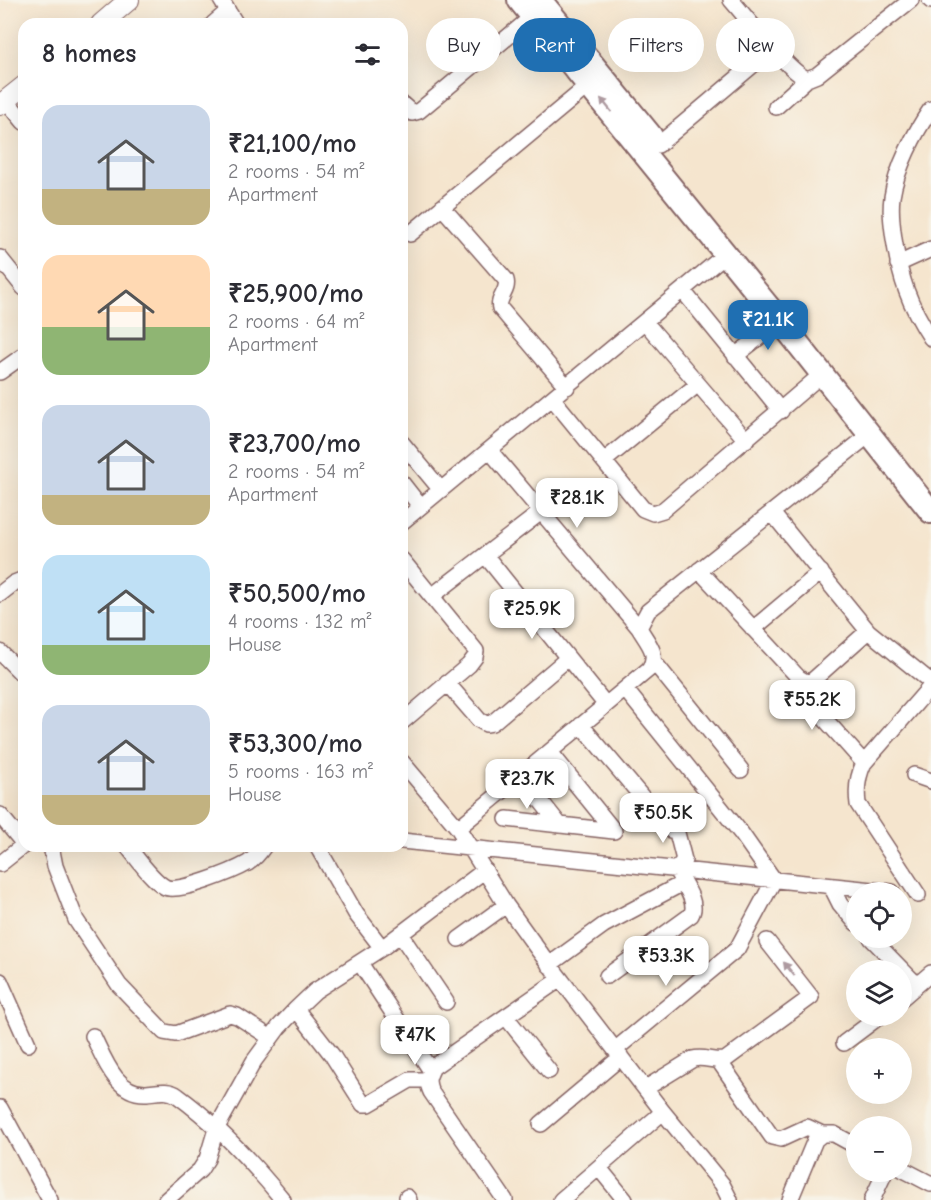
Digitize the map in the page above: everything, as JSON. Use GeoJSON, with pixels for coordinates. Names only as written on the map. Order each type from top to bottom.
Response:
{"type":"FeatureCollection","features":[{"type":"Feature","properties":{"kind":"highway"},"geometry":{"type":"LineString","coordinates":[[531,5],[589,85],[931,512]]}},
{"type":"Feature","properties":{"kind":"highway"},"geometry":{"type":"LineString","coordinates":[[531,5],[658,145],[931,487]]}},
{"type":"Feature","properties":{"kind":"main road"},"geometry":{"type":"LineString","coordinates":[[108,18],[129,0]]}},
{"type":"Feature","properties":{"kind":"main road"},"geometry":{"type":"LineString","coordinates":[[3,103],[18,91]]}},
{"type":"Feature","properties":{"kind":"street"},"geometry":{"type":"LineString","coordinates":[[731,0],[747,18]]}},
{"type":"Feature","properties":{"kind":"street"},"geometry":{"type":"LineString","coordinates":[[776,107],[807,79],[817,75],[911,0]]}},
{"type":"Feature","properties":{"kind":"street"},"geometry":{"type":"LineString","coordinates":[[408,109],[412,112],[419,111],[531,5]]}},
{"type":"Feature","properties":{"kind":"street"},"geometry":{"type":"LineString","coordinates":[[795,70],[807,79]]}},
{"type":"Feature","properties":{"kind":"street"},"geometry":{"type":"LineString","coordinates":[[658,145],[745,72]]}},
{"type":"Feature","properties":{"kind":"street"},"geometry":{"type":"LineString","coordinates":[[410,234],[589,85]]}},
{"type":"Feature","properties":{"kind":"street"},"geometry":{"type":"LineString","coordinates":[[3,103],[18,117]]}},
{"type":"Feature","properties":{"kind":"street"},"geometry":{"type":"LineString","coordinates":[[931,109],[896,179],[890,212],[901,279],[914,313],[931,338]]}},
{"type":"Feature","properties":{"kind":"street"},"geometry":{"type":"LineString","coordinates":[[442,207],[506,280],[507,285],[499,303],[500,308],[567,387]]}},
{"type":"Feature","properties":{"kind":"street"},"geometry":{"type":"LineString","coordinates":[[898,264],[931,249]]}},
{"type":"Feature","properties":{"kind":"street"},"geometry":{"type":"LineString","coordinates":[[408,517],[726,254]]}},
{"type":"Feature","properties":{"kind":"street"},"geometry":{"type":"LineString","coordinates":[[0,258],[18,280]]}},
{"type":"Feature","properties":{"kind":"street"},"geometry":{"type":"LineString","coordinates":[[683,291],[781,411]]}},
{"type":"Feature","properties":{"kind":"street"},"geometry":{"type":"LineString","coordinates":[[735,356],[780,321]]}},
{"type":"Feature","properties":{"kind":"street"},"geometry":{"type":"LineString","coordinates":[[645,322],[746,440]]}},
{"type":"Feature","properties":{"kind":"street"},"geometry":{"type":"LineString","coordinates":[[0,372],[18,359]]}},
{"type":"Feature","properties":{"kind":"street"},"geometry":{"type":"LineString","coordinates":[[553,399],[643,509],[658,512],[781,411],[822,374]]}},
{"type":"Feature","properties":{"kind":"street"},"geometry":{"type":"LineString","coordinates":[[604,461],[698,384]]}},
{"type":"Feature","properties":{"kind":"street"},"geometry":{"type":"LineString","coordinates":[[639,628],[648,611],[869,435]]}},
{"type":"Feature","properties":{"kind":"street"},"geometry":{"type":"LineString","coordinates":[[408,450],[441,490]]}},
{"type":"Feature","properties":{"kind":"street"},"geometry":{"type":"LineString","coordinates":[[458,828],[649,669],[654,662],[654,654],[639,628],[490,451]]}},
{"type":"Feature","properties":{"kind":"street"},"geometry":{"type":"LineString","coordinates":[[408,491],[420,506]]}},
{"type":"Feature","properties":{"kind":"street"},"geometry":{"type":"LineString","coordinates":[[432,596],[541,512]]}},
{"type":"Feature","properties":{"kind":"street"},"geometry":{"type":"LineString","coordinates":[[772,513],[868,631],[931,684],[864,763],[859,773],[856,791],[858,804],[925,896]]}},
{"type":"Feature","properties":{"kind":"street"},"geometry":{"type":"LineString","coordinates":[[485,555],[606,705]]}},
{"type":"Feature","properties":{"kind":"street"},"geometry":{"type":"LineString","coordinates":[[408,567],[476,651],[469,665],[408,717]]}},
{"type":"Feature","properties":{"kind":"street"},"geometry":{"type":"LineString","coordinates":[[699,570],[799,678],[806,682],[812,681],[868,631]]}},
{"type":"Feature","properties":{"kind":"street"},"geometry":{"type":"LineString","coordinates":[[753,629],[821,572]]}},
{"type":"Feature","properties":{"kind":"street"},"geometry":{"type":"LineString","coordinates":[[0,594],[18,581]]}},
{"type":"Feature","properties":{"kind":"street"},"geometry":{"type":"LineString","coordinates":[[0,652],[18,670]]}},
{"type":"Feature","properties":{"kind":"street"},"geometry":{"type":"LineString","coordinates":[[447,683],[479,720],[486,724],[492,723],[568,658]]}},
{"type":"Feature","properties":{"kind":"street"},"geometry":{"type":"LineString","coordinates":[[654,662],[741,770]]}},
{"type":"Feature","properties":{"kind":"street"},"geometry":{"type":"LineString","coordinates":[[806,682],[806,698],[864,763]]}},
{"type":"Feature","properties":{"kind":"street"},"geometry":{"type":"LineString","coordinates":[[625,689],[741,833],[774,880]]}},
{"type":"Feature","properties":{"kind":"street"},"geometry":{"type":"LineString","coordinates":[[581,725],[672,827],[684,860],[680,876],[694,910],[691,915],[607,976]]}},
{"type":"Feature","properties":{"kind":"street"},"geometry":{"type":"LineString","coordinates":[[507,819],[613,832],[614,830],[550,752]]}},
{"type":"Feature","properties":{"kind":"street"},"geometry":{"type":"LineString","coordinates":[[408,769],[458,828],[506,905],[549,964],[663,1113],[722,1184],[730,1200]]}},
{"type":"Feature","properties":{"kind":"street"},"geometry":{"type":"LineString","coordinates":[[914,775],[931,781]]}},
{"type":"Feature","properties":{"kind":"street"},"geometry":{"type":"LineString","coordinates":[[520,776],[559,825]]}},
{"type":"Feature","properties":{"kind":"street"},"geometry":{"type":"LineString","coordinates":[[0,815],[18,838]]}},
{"type":"Feature","properties":{"kind":"street"},"geometry":{"type":"LineString","coordinates":[[408,842],[680,876],[774,880],[846,887]]}},
{"type":"Feature","properties":{"kind":"street"},"geometry":{"type":"LineString","coordinates":[[0,864],[18,850]]}},
{"type":"Feature","properties":{"kind":"street"},"geometry":{"type":"LineString","coordinates":[[52,852],[55,866],[76,920],[119,985],[164,1032],[176,1034],[230,1014],[237,1016],[271,1038]]}},
{"type":"Feature","properties":{"kind":"street"},"geometry":{"type":"LineString","coordinates":[[133,852],[159,883],[175,890],[219,876],[248,862],[258,852]]}},
{"type":"Feature","properties":{"kind":"street"},"geometry":{"type":"LineString","coordinates":[[320,852],[356,914],[382,948]]}},
{"type":"Feature","properties":{"kind":"street"},"geometry":{"type":"LineString","coordinates":[[171,1199],[200,1170],[207,1159],[216,1129],[254,1061],[296,1009],[315,992],[382,948],[485,870]]}},
{"type":"Feature","properties":{"kind":"street"},"geometry":{"type":"LineString","coordinates":[[549,964],[680,876]]}},
{"type":"Feature","properties":{"kind":"street"},"geometry":{"type":"LineString","coordinates":[[541,1124],[737,949],[774,880]]}},
{"type":"Feature","properties":{"kind":"street"},"geometry":{"type":"LineString","coordinates":[[831,886],[846,911]]}},
{"type":"Feature","properties":{"kind":"street"},"geometry":{"type":"LineString","coordinates":[[459,939],[506,905]]}},
{"type":"Feature","properties":{"kind":"street"},"geometry":{"type":"LineString","coordinates":[[400,934],[446,1002]]}},
{"type":"Feature","properties":{"kind":"street"},"geometry":{"type":"LineString","coordinates":[[646,1088],[693,1059],[699,1057],[725,1060],[812,997],[767,941]]}},
{"type":"Feature","properties":{"kind":"street"},"geometry":{"type":"LineString","coordinates":[[881,948],[917,985]]}},
{"type":"Feature","properties":{"kind":"street"},"geometry":{"type":"LineString","coordinates":[[360,963],[429,1075],[431,1092],[505,1200]]}},
{"type":"Feature","properties":{"kind":"street"},"geometry":{"type":"LineString","coordinates":[[912,989],[931,973]]}},
{"type":"Feature","properties":{"kind":"street"},"geometry":{"type":"LineString","coordinates":[[296,1009],[332,1054],[363,1104],[369,1104],[410,1080],[429,1075],[434,1067],[560,979]]}},
{"type":"Feature","properties":{"kind":"street"},"geometry":{"type":"LineString","coordinates":[[0,981],[28,1044]]}},
{"type":"Feature","properties":{"kind":"street"},"geometry":{"type":"LineString","coordinates":[[506,1017],[549,1071]]}},
{"type":"Feature","properties":{"kind":"street"},"geometry":{"type":"LineString","coordinates":[[844,1043],[867,1026]]}},
{"type":"Feature","properties":{"kind":"street"},"geometry":{"type":"LineString","coordinates":[[93,1036],[110,1070],[120,1083],[140,1093],[172,1092],[249,1159],[283,1200]]}},
{"type":"Feature","properties":{"kind":"street"},"geometry":{"type":"LineString","coordinates":[[719,1061],[772,1137],[781,1139],[807,1127],[822,1134],[834,1134],[846,1141]]}},
{"type":"Feature","properties":{"kind":"street"},"geometry":{"type":"LineString","coordinates":[[0,1108],[50,1200]]}},
{"type":"Feature","properties":{"kind":"street"},"geometry":{"type":"LineString","coordinates":[[561,1200],[663,1113]]}},
{"type":"Feature","properties":{"kind":"street"},"geometry":{"type":"LineString","coordinates":[[790,1200],[815,1140],[822,1134]]}},
{"type":"Feature","properties":{"kind":"street"},"geometry":{"type":"LineString","coordinates":[[599,1168],[625,1200]]}},
{"type":"Feature","properties":{"kind":"street"},"geometry":{"type":"LineString","coordinates":[[912,1174],[931,1184]]}},
{"type":"Feature","properties":{"kind":"street"},"geometry":{"type":"LineString","coordinates":[[872,1200],[880,1182]]}}]}
